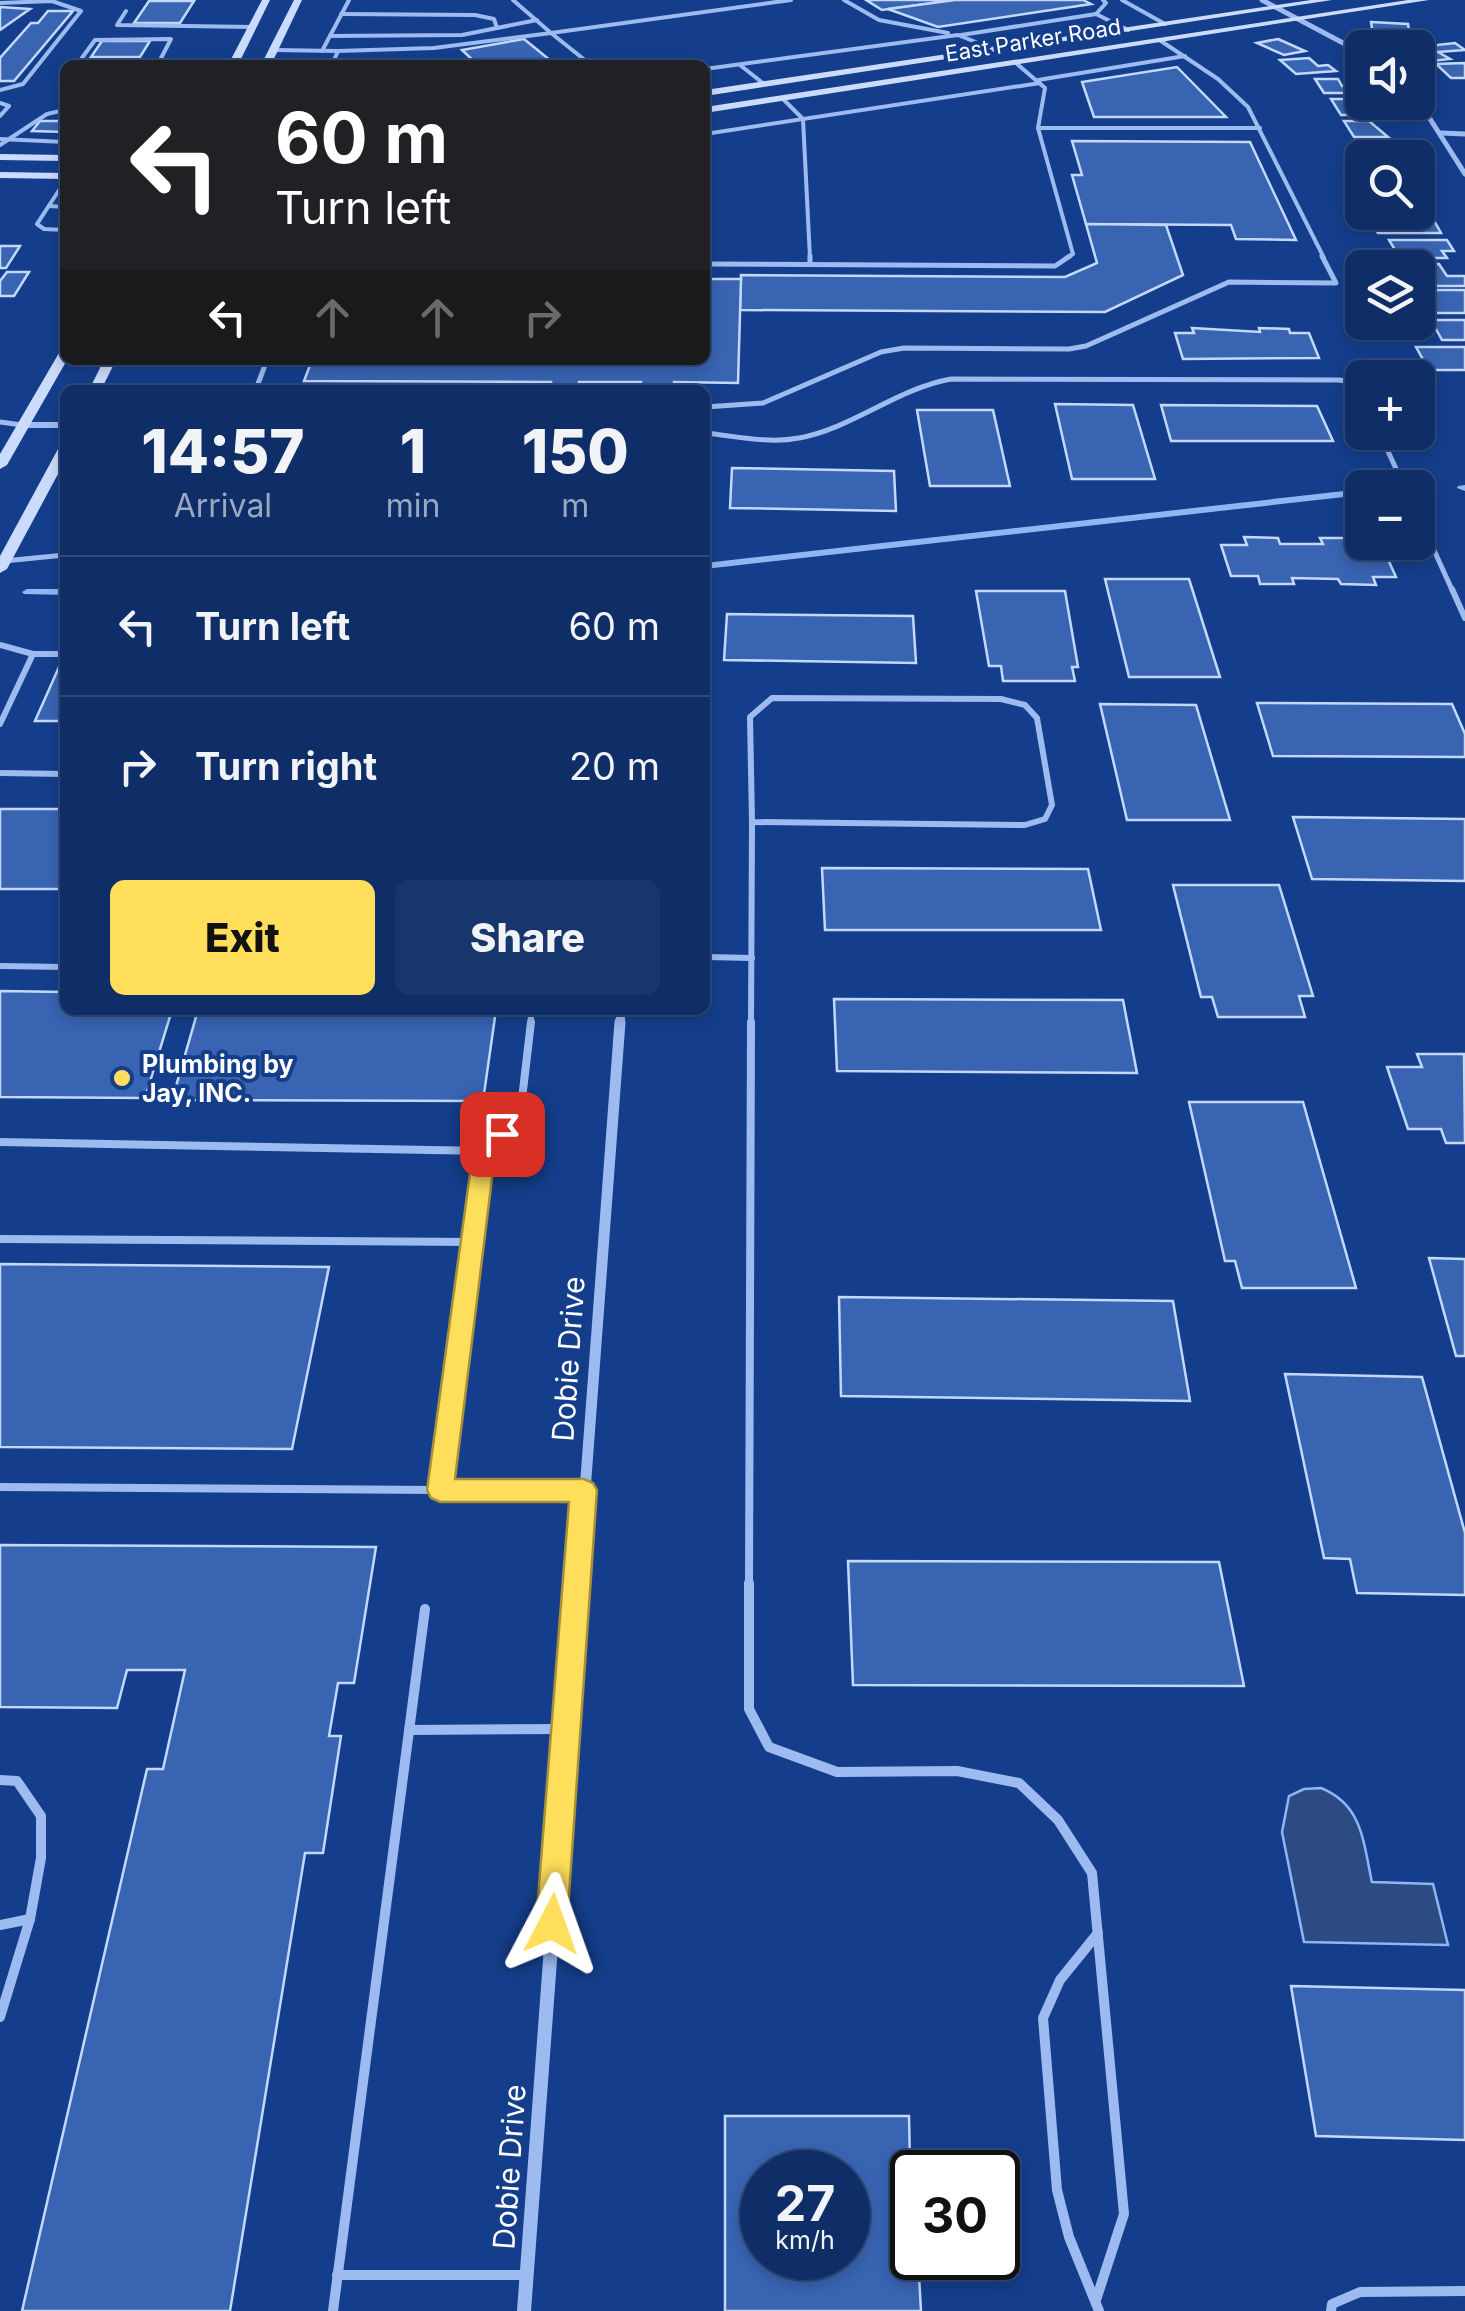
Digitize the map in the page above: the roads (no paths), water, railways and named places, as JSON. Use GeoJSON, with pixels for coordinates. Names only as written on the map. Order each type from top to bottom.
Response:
{"type":"FeatureCollection","features":[{"type":"Feature","properties":{"kind":"main road"},"geometry":{"type":"LineString","coordinates":[[236,60],[266,0]]}},
{"type":"Feature","properties":{"kind":"main road"},"geometry":{"type":"LineString","coordinates":[[269,60],[298,0]]}},
{"type":"Feature","properties":{"kind":"main road","name":"East Parker Road"},"geometry":{"type":"LineString","coordinates":[[710,92],[1328,0]]}},
{"type":"Feature","properties":{"kind":"main road","name":"East Parker Road"},"geometry":{"type":"LineString","coordinates":[[710,109],[1425,0]]}},
{"type":"Feature","properties":{"kind":"main road"},"geometry":{"type":"LineString","coordinates":[[996,50],[1016,62]]}},
{"type":"Feature","properties":{"kind":"main road"},"geometry":{"type":"LineString","coordinates":[[764,84],[782,98]]}},
{"type":"Feature","properties":{"kind":"main road"},"geometry":{"type":"LineString","coordinates":[[0,157],[60,158]]}},
{"type":"Feature","properties":{"kind":"main road"},"geometry":{"type":"LineString","coordinates":[[0,175],[60,179]]}},
{"type":"Feature","properties":{"kind":"main road"},"geometry":{"type":"LineString","coordinates":[[0,465],[60,360]]}},
{"type":"Feature","properties":{"kind":"main road"},"geometry":{"type":"LineString","coordinates":[[2,565],[60,459]]}},
{"type":"Feature","properties":{"kind":"street"},"geometry":{"type":"LineString","coordinates":[[1262,0],[1345,44]]}},
{"type":"Feature","properties":{"kind":"street"},"geometry":{"type":"LineString","coordinates":[[1432,120],[1465,174]]}},
{"type":"Feature","properties":{"kind":"street"},"geometry":{"type":"LineString","coordinates":[[1441,134],[1465,134]]}},
{"type":"Feature","properties":{"kind":"street"},"geometry":{"type":"LineString","coordinates":[[22,425],[60,426]]}},
{"type":"Feature","properties":{"kind":"street","name":"Dobie Drive"},"geometry":{"type":"LineString","coordinates":[[524,2311],[621,1015]]}},
{"type":"Feature","properties":{"kind":"lane"},"geometry":{"type":"LineString","coordinates":[[322,51],[349,0]]}},
{"type":"Feature","properties":{"kind":"lane"},"geometry":{"type":"LineString","coordinates":[[513,0],[585,60]]}},
{"type":"Feature","properties":{"kind":"lane"},"geometry":{"type":"LineString","coordinates":[[274,50],[434,48],[791,0]]}},
{"type":"Feature","properties":{"kind":"lane"},"geometry":{"type":"LineString","coordinates":[[844,0],[879,20],[958,35],[996,50]]}},
{"type":"Feature","properties":{"kind":"lane"},"geometry":{"type":"LineString","coordinates":[[1096,14],[1106,4],[1103,0]]}},
{"type":"Feature","properties":{"kind":"lane"},"geometry":{"type":"LineString","coordinates":[[1122,0],[1165,24]]}},
{"type":"Feature","properties":{"kind":"lane"},"geometry":{"type":"LineString","coordinates":[[0,3],[53,1],[81,11],[23,84],[0,90]]}},
{"type":"Feature","properties":{"kind":"lane"},"geometry":{"type":"LineString","coordinates":[[126,11],[117,25],[253,27]]}},
{"type":"Feature","properties":{"kind":"lane"},"geometry":{"type":"LineString","coordinates":[[341,14],[475,15],[494,19],[497,28]]}},
{"type":"Feature","properties":{"kind":"lane"},"geometry":{"type":"LineString","coordinates":[[710,69],[1096,14],[1128,30]]}},
{"type":"Feature","properties":{"kind":"lane"},"geometry":{"type":"LineString","coordinates":[[330,36],[462,35],[537,20]]}},
{"type":"Feature","properties":{"kind":"lane"},"geometry":{"type":"LineString","coordinates":[[80,60],[95,40],[172,39],[160,60]]}},
{"type":"Feature","properties":{"kind":"lane"},"geometry":{"type":"LineString","coordinates":[[710,406],[764,402],[881,352],[904,348],[1086,346],[1229,282],[1336,283],[1248,107],[1161,41]]}},
{"type":"Feature","properties":{"kind":"lane"},"geometry":{"type":"LineString","coordinates":[[334,60],[338,51]]}},
{"type":"Feature","properties":{"kind":"lane"},"geometry":{"type":"LineString","coordinates":[[710,133],[1185,56]]}},
{"type":"Feature","properties":{"kind":"lane"},"geometry":{"type":"LineString","coordinates":[[710,264],[1055,266],[1073,254],[1038,128],[1046,88],[1016,62]]}},
{"type":"Feature","properties":{"kind":"lane"},"geometry":{"type":"LineString","coordinates":[[740,64],[764,84]]}},
{"type":"Feature","properties":{"kind":"lane"},"geometry":{"type":"LineString","coordinates":[[782,98],[804,119],[810,264]]}},
{"type":"Feature","properties":{"kind":"lane"},"geometry":{"type":"LineString","coordinates":[[0,102],[9,106],[0,116]]}},
{"type":"Feature","properties":{"kind":"lane"},"geometry":{"type":"LineString","coordinates":[[10,141],[21,137],[43,113],[60,111]]}},
{"type":"Feature","properties":{"kind":"lane"},"geometry":{"type":"LineString","coordinates":[[1038,128],[1260,128]]}},
{"type":"Feature","properties":{"kind":"lane"},"geometry":{"type":"LineString","coordinates":[[0,142],[60,142]]}},
{"type":"Feature","properties":{"kind":"lane"},"geometry":{"type":"LineString","coordinates":[[60,187],[38,224],[44,229],[60,230]]}},
{"type":"Feature","properties":{"kind":"lane"},"geometry":{"type":"LineString","coordinates":[[49,206],[60,206]]}},
{"type":"Feature","properties":{"kind":"lane"},"geometry":{"type":"LineString","coordinates":[[710,433],[796,438],[825,430],[924,382],[951,379],[1345,381]]}},
{"type":"Feature","properties":{"kind":"lane"},"geometry":{"type":"LineString","coordinates":[[0,422],[22,425]]}},
{"type":"Feature","properties":{"kind":"lane"},"geometry":{"type":"LineString","coordinates":[[1435,552],[1465,618]]}},
{"type":"Feature","properties":{"kind":"lane"},"geometry":{"type":"LineString","coordinates":[[2,565],[60,556]]}},
{"type":"Feature","properties":{"kind":"lane"},"geometry":{"type":"LineString","coordinates":[[0,645],[33,654],[60,654]]}},
{"type":"Feature","properties":{"kind":"lane"},"geometry":{"type":"LineString","coordinates":[[0,724],[33,654]]}},
{"type":"Feature","properties":{"kind":"lane"},"geometry":{"type":"LineString","coordinates":[[752,822],[1025,825],[1045,819],[1052,806],[1036,718],[1024,705],[1001,699],[772,698],[750,717],[749,1710],[769,1747],[837,1772],[957,1772],[1020,1784],[1058,1820],[1092,1873],[1124,2214],[1098,2306]]}},
{"type":"Feature","properties":{"kind":"lane"},"geometry":{"type":"LineString","coordinates":[[0,773],[60,774]]}},
{"type":"Feature","properties":{"kind":"lane"},"geometry":{"type":"LineString","coordinates":[[710,957],[752,958]]}},
{"type":"Feature","properties":{"kind":"lane"},"geometry":{"type":"LineString","coordinates":[[0,966],[60,967]]}},
{"type":"Feature","properties":{"kind":"lane"},"geometry":{"type":"LineString","coordinates":[[440,1490],[484,1151],[520,1116],[531,1015]]}},
{"type":"Feature","properties":{"kind":"lane"},"geometry":{"type":"LineString","coordinates":[[0,1142],[484,1151]]}},
{"type":"Feature","properties":{"kind":"lane"},"geometry":{"type":"LineString","coordinates":[[0,1239],[473,1242]]}},
{"type":"Feature","properties":{"kind":"lane"},"geometry":{"type":"LineString","coordinates":[[0,1487],[584,1490]]}},
{"type":"Feature","properties":{"kind":"lane"},"geometry":{"type":"LineString","coordinates":[[332,2311],[425,1608]]}},
{"type":"Feature","properties":{"kind":"lane"},"geometry":{"type":"LineString","coordinates":[[409,1730],[566,1729]]}},
{"type":"Feature","properties":{"kind":"lane"},"geometry":{"type":"LineString","coordinates":[[0,1780],[17,1781],[41,1816],[41,1858],[30,1919],[0,2017]]}},
{"type":"Feature","properties":{"kind":"lane"},"geometry":{"type":"LineString","coordinates":[[0,1925],[30,1919]]}},
{"type":"Feature","properties":{"kind":"lane"},"geometry":{"type":"LineString","coordinates":[[1098,1933],[1060,1980],[1043,2018],[1057,2190],[1068,2237],[1098,2306]]}},
{"type":"Feature","properties":{"kind":"lane"},"geometry":{"type":"LineString","coordinates":[[337,2275],[528,2275]]}},
{"type":"Feature","properties":{"kind":"lane"},"geometry":{"type":"LineString","coordinates":[[1331,2311],[1332,2304],[1360,2292],[1465,2291]]}},
{"type":"Feature","properties":{"kind":"water"},"geometry":{"type":"Polygon","coordinates":[[[1321,1788],[1345,1804],[1359,1826],[1372,1882],[1433,1884],[1448,1945],[1304,1942],[1282,1832],[1289,1796],[1304,1789],[1321,1788]]]}},
{"type":"Feature","properties":{"kind":"waterway"},"geometry":{"type":"LineString","coordinates":[[710,565],[1345,494]]}},
{"type":"Feature","properties":{"kind":"waterway"},"geometry":{"type":"LineString","coordinates":[[27,592],[60,592]]}},
{"type":"Feature","properties":{"kind":"place","name":"Plumbing by Jay, INC."},"geometry":{"type":"Point","coordinates":[122,1078]}}]}
